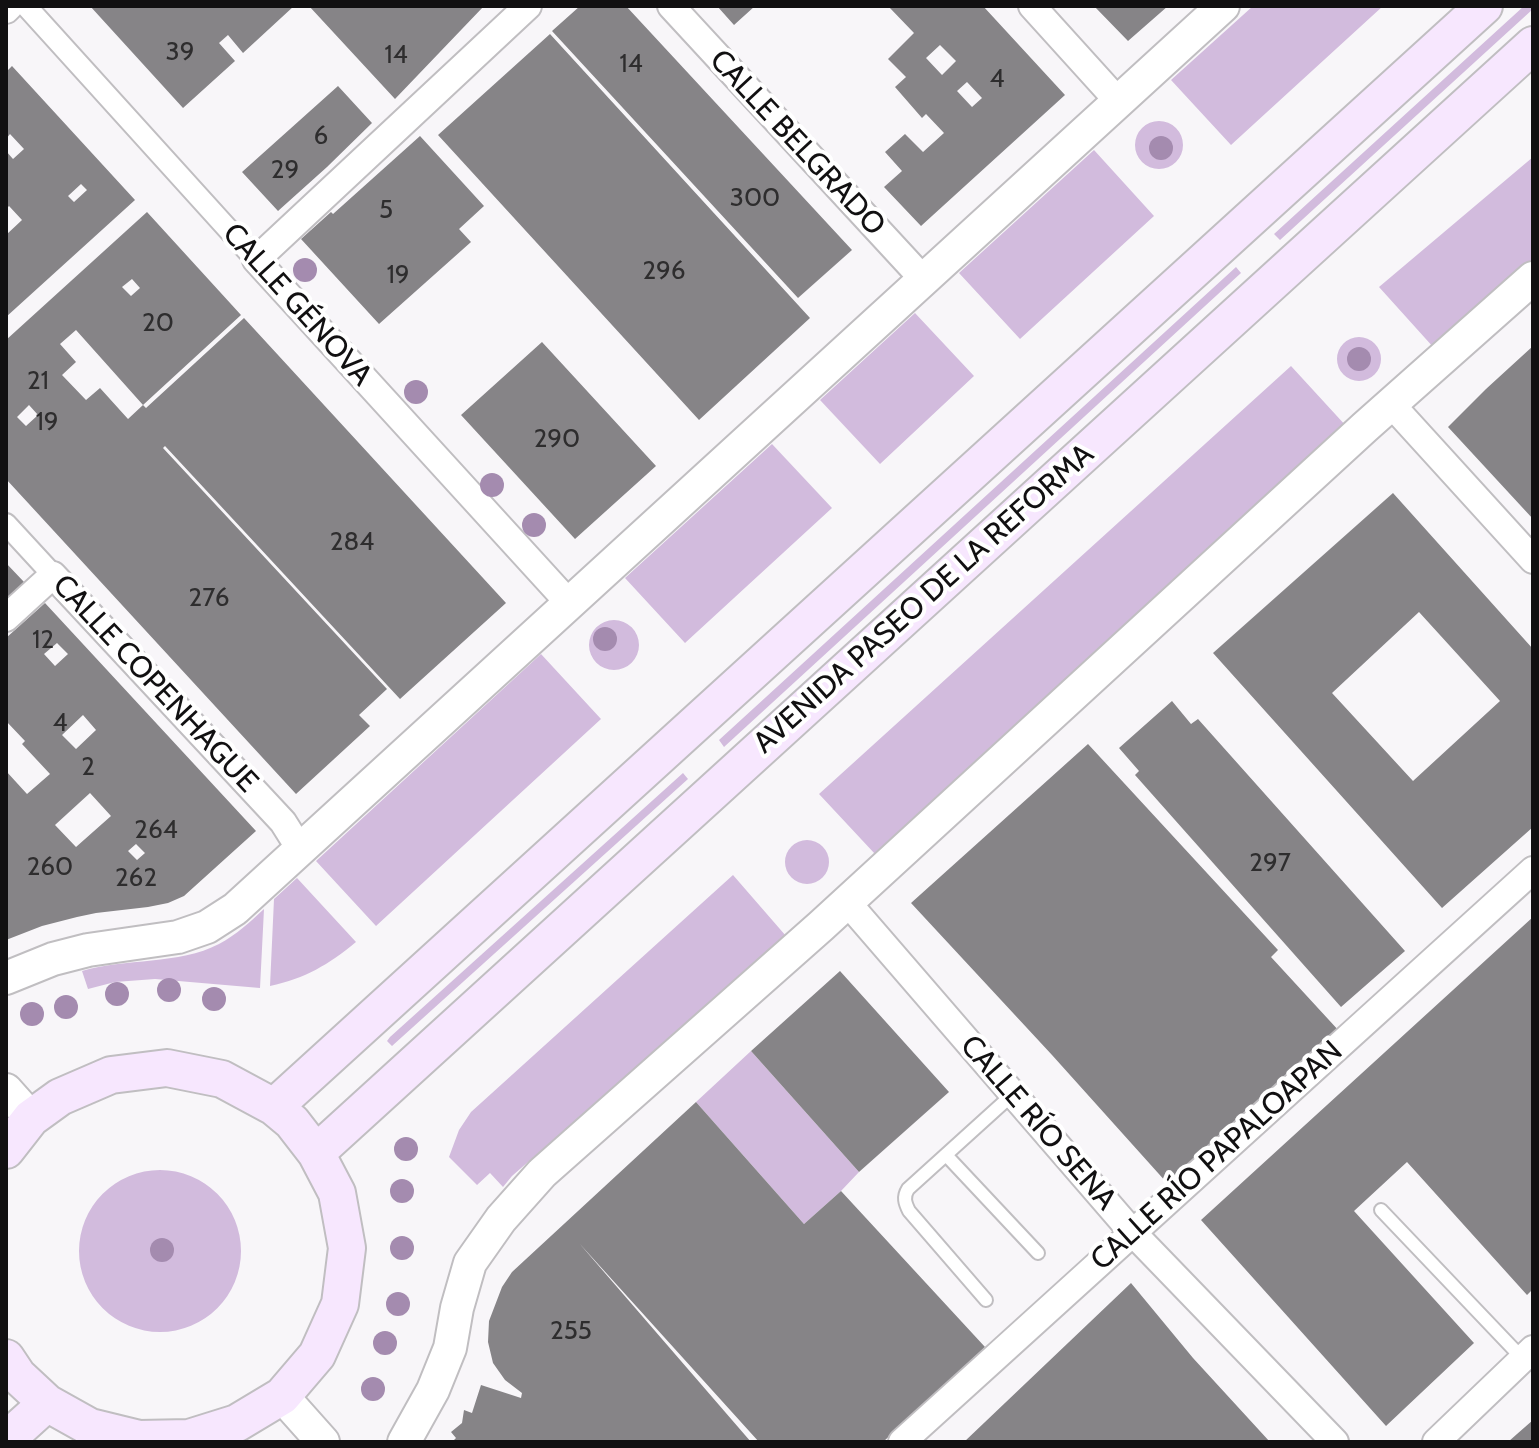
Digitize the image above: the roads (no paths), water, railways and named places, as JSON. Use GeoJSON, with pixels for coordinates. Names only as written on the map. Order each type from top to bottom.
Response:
{"type":"FeatureCollection","features":[{"type":"Feature","properties":{"kind":"main road","name":"AVENIDA PASEO DE LA REFORMA"},"geometry":{"type":"LineString","coordinates":[[274,1107],[1484,6]]}},
{"type":"Feature","properties":{"kind":"main road","name":"AVENIDA PASEO DE LA REFORMA"},"geometry":{"type":"LineString","coordinates":[[316,1153],[1533,45]]}},
{"type":"Feature","properties":{"kind":"main road"},"geometry":{"type":"LineString","coordinates":[[6,1150],[31,1118],[60,1097],[111,1075],[167,1068],[222,1079],[274,1107],[292,1122],[316,1153],[337,1193],[347,1248],[340,1304],[317,1355],[282,1396],[237,1423],[189,1438],[139,1439],[90,1427],[47,1403],[18,1376],[6,1358]]}},
{"type":"Feature","properties":{"kind":"main road"},"geometry":{"type":"LineString","coordinates":[[6,1440],[47,1403]]}},
{"type":"Feature","properties":{"kind":"street","name":"CALLE GÉNOVA"},"geometry":{"type":"LineString","coordinates":[[26,6],[569,603]]}},
{"type":"Feature","properties":{"kind":"street"},"geometry":{"type":"LineString","coordinates":[[256,260],[528,6]]}},
{"type":"Feature","properties":{"kind":"street","name":"CALLE BELGRADO"},"geometry":{"type":"LineString","coordinates":[[671,6],[924,280]]}},
{"type":"Feature","properties":{"kind":"street"},"geometry":{"type":"LineString","coordinates":[[1032,6],[1118,101]]}},
{"type":"Feature","properties":{"kind":"street"},"geometry":{"type":"LineString","coordinates":[[6,978],[53,959],[88,950],[178,937],[207,927],[235,909],[1223,6]]}},
{"type":"Feature","properties":{"kind":"street"},"geometry":{"type":"LineString","coordinates":[[404,1442],[433,1390],[450,1348],[470,1263],[501,1219],[542,1173],[847,902],[1533,278]]}},
{"type":"Feature","properties":{"kind":"street"},"geometry":{"type":"LineString","coordinates":[[1391,404],[1533,560]]}},
{"type":"Feature","properties":{"kind":"street","name":"CALLE COPENHAGUE"},"geometry":{"type":"LineString","coordinates":[[6,524],[283,822],[300,849]]}},
{"type":"Feature","properties":{"kind":"street"},"geometry":{"type":"LineString","coordinates":[[6,618],[53,575]]}},
{"type":"Feature","properties":{"kind":"street","name":"CALLE RÍO PAPALOAPAN"},"geometry":{"type":"LineString","coordinates":[[902,1442],[1533,870]]}},
{"type":"Feature","properties":{"kind":"street","name":"CALLE RÍO SENA"},"geometry":{"type":"LineString","coordinates":[[847,902],[1133,1233],[1335,1442]]}},
{"type":"Feature","properties":{"kind":"street"},"geometry":{"type":"LineString","coordinates":[[6,1090],[31,1118]]}},
{"type":"Feature","properties":{"kind":"street"},"geometry":{"type":"LineString","coordinates":[[1436,1442],[1528,1354]]}},
{"type":"Feature","properties":{"kind":"street"},"geometry":{"type":"LineString","coordinates":[[282,1396],[323,1442]]}},
{"type":"Feature","properties":{"kind":"lane"},"geometry":{"type":"LineString","coordinates":[[986,1300],[906,1205],[905,1193],[1013,1094]]}},
{"type":"Feature","properties":{"kind":"lane"},"geometry":{"type":"LineString","coordinates":[[946,1155],[1038,1253]]}},
{"type":"Feature","properties":{"kind":"lane"},"geometry":{"type":"LineString","coordinates":[[1381,1210],[1528,1354]]}}]}
